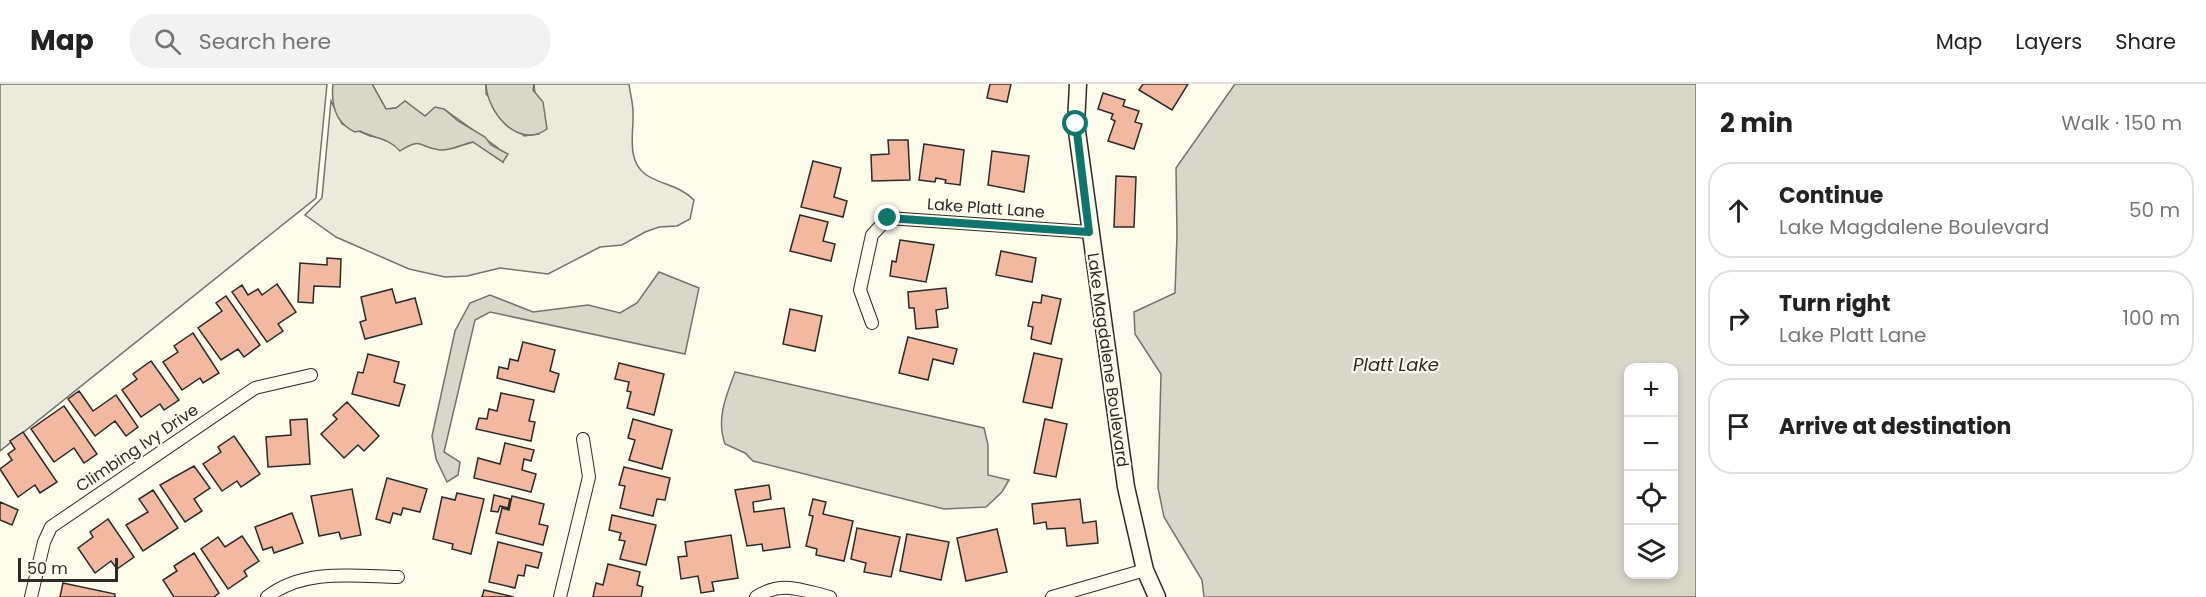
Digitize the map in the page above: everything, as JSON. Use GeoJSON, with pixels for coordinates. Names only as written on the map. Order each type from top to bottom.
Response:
{"type":"FeatureCollection","features":[{"type":"Feature","properties":{"kind":"street","name":"Lake Magdalene Boulevard"},"geometry":{"type":"LineString","coordinates":[[1078,84],[1076,124],[1089,232],[1126,487],[1145,570],[1157,597]]}},
{"type":"Feature","properties":{"kind":"street","name":"Lake Platt Lane"},"geometry":{"type":"LineString","coordinates":[[872,323],[861,290],[872,235],[888,218],[1089,232]]}},
{"type":"Feature","properties":{"kind":"street","name":"Climbing Ivy Drive"},"geometry":{"type":"LineString","coordinates":[[31,597],[44,542],[51,527],[255,388],[311,375]]}},
{"type":"Feature","properties":{"kind":"street"},"geometry":{"type":"LineString","coordinates":[[560,597],[589,477],[583,439]]}},
{"type":"Feature","properties":{"kind":"street"},"geometry":{"type":"LineString","coordinates":[[1052,597],[1145,570]]}},
{"type":"Feature","properties":{"kind":"street"},"geometry":{"type":"LineString","coordinates":[[267,597],[281,586],[321,576],[398,577]]}},
{"type":"Feature","properties":{"kind":"street"},"geometry":{"type":"LineString","coordinates":[[756,597],[771,587],[795,589],[830,597]]}},
{"type":"Feature","properties":{"kind":"shaded area"},"geometry":{"type":"Polygon","coordinates":[[[0,84],[327,84],[316,198],[0,451],[0,84]]]}},
{"type":"Feature","properties":{"kind":"shaded area"},"geometry":{"type":"Polygon","coordinates":[[[372,84],[486,84],[486,94],[524,136],[539,134],[534,84],[629,84],[633,109],[632,145],[635,161],[645,174],[682,191],[694,200],[690,219],[677,226],[659,227],[645,232],[622,245],[600,247],[548,274],[500,268],[467,276],[445,277],[409,269],[336,237],[305,215],[322,198],[331,101],[342,124],[370,136],[419,142],[426,146],[453,148],[473,142],[503,162],[498,148],[444,109],[425,116],[405,102],[396,108],[386,109],[372,84]]]}},
{"type":"Feature","properties":{"kind":"water"},"geometry":{"type":"Polygon","coordinates":[[[333,84],[372,84],[386,109],[396,108],[405,101],[425,116],[435,107],[444,109],[458,121],[485,137],[491,145],[508,154],[503,162],[473,142],[444,150],[413,144],[400,151],[386,141],[360,131],[355,132],[343,123],[334,105],[333,84]]]}},
{"type":"Feature","properties":{"kind":"water"},"geometry":{"type":"Polygon","coordinates":[[[486,84],[534,84],[533,90],[543,102],[547,129],[536,134],[525,135],[506,125],[492,106],[486,84]]]}},
{"type":"Feature","properties":{"kind":"water","name":"Platt Lake"},"geometry":{"type":"Polygon","coordinates":[[[1235,84],[1696,84],[1696,597],[1204,597],[1202,580],[1164,517],[1158,488],[1161,374],[1135,334],[1134,312],[1175,293],[1176,168],[1235,84]]]}},
{"type":"Feature","properties":{"kind":"water"},"geometry":{"type":"Polygon","coordinates":[[[659,272],[699,288],[685,354],[490,312],[475,320],[444,452],[460,462],[458,475],[447,482],[436,459],[432,436],[455,331],[470,303],[490,295],[533,312],[588,305],[620,313],[637,303],[659,272]]]}},
{"type":"Feature","properties":{"kind":"water"},"geometry":{"type":"Polygon","coordinates":[[[735,372],[984,428],[988,445],[988,475],[1009,480],[1002,492],[986,507],[944,509],[753,461],[745,453],[725,444],[722,435],[723,408],[735,372]]]}},
{"type":"Feature","properties":{"kind":"building"},"geometry":{"type":"Polygon","coordinates":[[[990,84],[1011,84],[1007,102],[987,98],[990,84]]]}},
{"type":"Feature","properties":{"kind":"building"},"geometry":{"type":"Polygon","coordinates":[[[1143,84],[1188,84],[1172,110],[1139,90],[1143,84]]]}},
{"type":"Feature","properties":{"kind":"building"},"geometry":{"type":"Polygon","coordinates":[[[1103,93],[1125,100],[1123,106],[1139,111],[1135,122],[1142,124],[1134,149],[1108,141],[1115,121],[1111,119],[1113,114],[1098,109],[1103,93]]]}},
{"type":"Feature","properties":{"kind":"building"},"geometry":{"type":"Polygon","coordinates":[[[888,140],[908,140],[910,180],[872,181],[871,155],[889,154],[888,140]]]}},
{"type":"Feature","properties":{"kind":"building"},"geometry":{"type":"Polygon","coordinates":[[[924,144],[964,150],[960,185],[945,183],[946,180],[936,178],[935,182],[919,180],[924,144]]]}},
{"type":"Feature","properties":{"kind":"building"},"geometry":{"type":"Polygon","coordinates":[[[992,151],[1029,156],[1024,192],[988,185],[992,151]]]}},
{"type":"Feature","properties":{"kind":"building"},"geometry":{"type":"Polygon","coordinates":[[[813,161],[841,168],[834,197],[847,201],[843,217],[801,207],[813,161]]]}},
{"type":"Feature","properties":{"kind":"building"},"geometry":{"type":"Polygon","coordinates":[[[1116,176],[1136,177],[1134,227],[1114,227],[1116,176]]]}},
{"type":"Feature","properties":{"kind":"building"},"geometry":{"type":"Polygon","coordinates":[[[800,215],[828,222],[823,241],[835,244],[831,261],[790,251],[800,215]]]}},
{"type":"Feature","properties":{"kind":"building"},"geometry":{"type":"Polygon","coordinates":[[[900,240],[934,245],[926,282],[890,276],[892,261],[896,262],[900,240]]]}},
{"type":"Feature","properties":{"kind":"building"},"geometry":{"type":"Polygon","coordinates":[[[1001,251],[1036,258],[1032,282],[996,275],[1001,251]]]}},
{"type":"Feature","properties":{"kind":"building"},"geometry":{"type":"Polygon","coordinates":[[[327,258],[341,259],[340,287],[314,286],[313,303],[298,302],[300,263],[327,265],[327,258]]]}},
{"type":"Feature","properties":{"kind":"building"},"geometry":{"type":"Polygon","coordinates":[[[277,284],[296,312],[278,324],[283,331],[267,342],[232,292],[242,285],[248,295],[258,289],[262,295],[277,284]]]}},
{"type":"Feature","properties":{"kind":"building"},"geometry":{"type":"Polygon","coordinates":[[[946,288],[948,308],[936,310],[938,327],[916,329],[914,308],[909,308],[908,292],[946,288]]]}},
{"type":"Feature","properties":{"kind":"building"},"geometry":{"type":"Polygon","coordinates":[[[392,289],[396,303],[415,298],[422,324],[365,339],[360,322],[366,320],[361,297],[392,289]]]}},
{"type":"Feature","properties":{"kind":"building"},"geometry":{"type":"Polygon","coordinates":[[[1042,295],[1061,299],[1051,344],[1031,339],[1033,327],[1028,326],[1033,302],[1041,303],[1042,295]]]}},
{"type":"Feature","properties":{"kind":"building"},"geometry":{"type":"Polygon","coordinates":[[[226,296],[260,345],[244,357],[238,349],[221,360],[198,328],[222,311],[216,303],[226,296]]]}},
{"type":"Feature","properties":{"kind":"building"},"geometry":{"type":"Polygon","coordinates":[[[790,309],[822,316],[815,351],[783,344],[790,309]]]}},
{"type":"Feature","properties":{"kind":"building"},"geometry":{"type":"Polygon","coordinates":[[[193,333],[219,373],[203,383],[200,378],[182,390],[163,362],[178,352],[174,346],[193,333]]]}},
{"type":"Feature","properties":{"kind":"building"},"geometry":{"type":"Polygon","coordinates":[[[908,337],[957,349],[953,364],[933,359],[928,380],[899,373],[908,337]]]}},
{"type":"Feature","properties":{"kind":"building"},"geometry":{"type":"Polygon","coordinates":[[[523,342],[555,350],[550,371],[559,374],[554,392],[497,378],[499,367],[508,369],[510,359],[518,361],[523,342]]]}},
{"type":"Feature","properties":{"kind":"building"},"geometry":{"type":"Polygon","coordinates":[[[1034,353],[1062,359],[1052,408],[1023,402],[1034,353]]]}},
{"type":"Feature","properties":{"kind":"building"},"geometry":{"type":"Polygon","coordinates":[[[368,354],[399,362],[394,382],[405,385],[399,406],[352,394],[358,372],[363,373],[368,354]]]}},
{"type":"Feature","properties":{"kind":"building"},"geometry":{"type":"Polygon","coordinates":[[[151,361],[179,400],[164,410],[160,404],[141,417],[122,390],[137,379],[133,374],[151,361]]]}},
{"type":"Feature","properties":{"kind":"building"},"geometry":{"type":"Polygon","coordinates":[[[619,363],[664,374],[654,415],[627,408],[631,392],[627,391],[629,382],[615,379],[619,363]]]}},
{"type":"Feature","properties":{"kind":"building"},"geometry":{"type":"Polygon","coordinates":[[[79,391],[93,411],[116,395],[138,427],[126,436],[115,421],[95,436],[68,399],[79,391]]]}},
{"type":"Feature","properties":{"kind":"building"},"geometry":{"type":"Polygon","coordinates":[[[501,393],[534,400],[529,421],[535,422],[531,441],[476,429],[479,418],[487,419],[489,409],[497,411],[501,393]]]}},
{"type":"Feature","properties":{"kind":"building"},"geometry":{"type":"Polygon","coordinates":[[[347,402],[379,436],[364,451],[358,445],[344,458],[321,434],[337,419],[333,415],[347,402]]]}},
{"type":"Feature","properties":{"kind":"building"},"geometry":{"type":"Polygon","coordinates":[[[64,406],[97,454],[84,463],[74,448],[54,462],[31,429],[64,406]]]}},
{"type":"Feature","properties":{"kind":"building"},"geometry":{"type":"Polygon","coordinates":[[[307,419],[310,464],[268,467],[266,437],[291,435],[290,420],[307,419]]]}},
{"type":"Feature","properties":{"kind":"building"},"geometry":{"type":"Polygon","coordinates":[[[633,419],[672,430],[662,469],[629,460],[635,440],[628,438],[633,419]]]}},
{"type":"Feature","properties":{"kind":"building"},"geometry":{"type":"Polygon","coordinates":[[[1045,419],[1067,424],[1056,477],[1034,473],[1045,419]]]}},
{"type":"Feature","properties":{"kind":"building"},"geometry":{"type":"Polygon","coordinates":[[[23,432],[57,482],[40,493],[35,485],[18,497],[0,469],[12,460],[8,454],[15,449],[10,441],[23,432]]]}},
{"type":"Feature","properties":{"kind":"building"},"geometry":{"type":"Polygon","coordinates":[[[234,436],[260,474],[241,487],[237,481],[222,491],[203,464],[221,452],[218,447],[234,436]]]}},
{"type":"Feature","properties":{"kind":"building"},"geometry":{"type":"Polygon","coordinates":[[[505,443],[534,450],[531,461],[524,459],[522,470],[536,474],[531,492],[474,478],[478,458],[500,464],[505,443]]]}},
{"type":"Feature","properties":{"kind":"building"},"geometry":{"type":"Polygon","coordinates":[[[194,466],[210,488],[194,499],[202,511],[185,522],[160,485],[194,466]]]}},
{"type":"Feature","properties":{"kind":"building"},"geometry":{"type":"Polygon","coordinates":[[[624,467],[670,478],[665,500],[657,499],[653,516],[620,508],[625,486],[619,485],[624,467]]]}},
{"type":"Feature","properties":{"kind":"building"},"geometry":{"type":"Polygon","coordinates":[[[387,478],[427,489],[420,512],[403,508],[401,515],[393,513],[390,523],[376,519],[387,478]]]}},
{"type":"Feature","properties":{"kind":"building"},"geometry":{"type":"Polygon","coordinates":[[[769,485],[771,499],[753,502],[754,512],[784,508],[790,547],[763,551],[762,544],[747,546],[735,490],[769,485]]]}},
{"type":"Feature","properties":{"kind":"building"},"geometry":{"type":"Polygon","coordinates":[[[352,489],[361,535],[341,539],[339,532],[319,536],[311,496],[352,489]]]}},
{"type":"Feature","properties":{"kind":"building"},"geometry":{"type":"Polygon","coordinates":[[[153,490],[178,528],[143,551],[126,525],[148,512],[139,499],[153,490]]]}},
{"type":"Feature","properties":{"kind":"building"},"geometry":{"type":"Polygon","coordinates":[[[457,493],[484,499],[471,554],[452,549],[453,544],[433,539],[442,497],[455,500],[457,493]]]}},
{"type":"Feature","properties":{"kind":"building"},"geometry":{"type":"Polygon","coordinates":[[[494,495],[510,499],[508,508],[500,506],[498,512],[491,511],[494,495]]]}},
{"type":"Feature","properties":{"kind":"building"},"geometry":{"type":"Polygon","coordinates":[[[512,496],[544,504],[539,524],[548,526],[543,545],[496,533],[502,508],[509,510],[512,496]]]}},
{"type":"Feature","properties":{"kind":"building"},"geometry":{"type":"Polygon","coordinates":[[[813,499],[826,502],[823,514],[853,521],[844,561],[816,555],[817,549],[806,546],[813,516],[809,515],[813,499]]]}},
{"type":"Feature","properties":{"kind":"building"},"geometry":{"type":"Polygon","coordinates":[[[1080,499],[1083,523],[1096,521],[1098,543],[1067,546],[1065,528],[1047,529],[1046,522],[1034,524],[1032,504],[1080,499]]]}},
{"type":"Feature","properties":{"kind":"building"},"geometry":{"type":"Polygon","coordinates":[[[0,502],[18,510],[12,525],[0,520],[0,502]]]}},
{"type":"Feature","properties":{"kind":"building"},"geometry":{"type":"Polygon","coordinates":[[[292,513],[303,543],[274,553],[272,547],[263,550],[255,527],[292,513]]]}},
{"type":"Feature","properties":{"kind":"building"},"geometry":{"type":"Polygon","coordinates":[[[612,515],[656,525],[646,565],[620,559],[625,541],[619,540],[621,533],[609,530],[612,515]]]}},
{"type":"Feature","properties":{"kind":"building"},"geometry":{"type":"Polygon","coordinates":[[[108,519],[134,557],[117,569],[111,561],[95,573],[78,548],[93,537],[90,532],[108,519]]]}},
{"type":"Feature","properties":{"kind":"building"},"geometry":{"type":"Polygon","coordinates":[[[857,528],[900,537],[891,577],[864,572],[866,563],[851,559],[857,528]]]}},
{"type":"Feature","properties":{"kind":"building"},"geometry":{"type":"Polygon","coordinates":[[[997,529],[1007,572],[966,581],[957,538],[997,529]]]}},
{"type":"Feature","properties":{"kind":"building"},"geometry":{"type":"Polygon","coordinates":[[[907,534],[949,542],[941,580],[900,571],[907,534]]]}},
{"type":"Feature","properties":{"kind":"building"},"geometry":{"type":"Polygon","coordinates":[[[731,535],[738,578],[712,582],[714,591],[701,593],[698,576],[681,579],[678,557],[687,556],[685,542],[731,535]]]}},
{"type":"Feature","properties":{"kind":"building"},"geometry":{"type":"Polygon","coordinates":[[[242,536],[259,561],[244,571],[247,576],[228,589],[201,549],[218,537],[225,547],[242,536]]]}},
{"type":"Feature","properties":{"kind":"building"},"geometry":{"type":"Polygon","coordinates":[[[498,542],[542,553],[538,568],[526,565],[524,576],[518,575],[515,588],[489,582],[498,542]]]}},
{"type":"Feature","properties":{"kind":"building"},"geometry":{"type":"Polygon","coordinates":[[[194,553],[219,593],[214,597],[174,597],[163,580],[177,571],[174,566],[194,553]]]}},
{"type":"Feature","properties":{"kind":"building"},"geometry":{"type":"Polygon","coordinates":[[[608,564],[640,572],[637,585],[643,587],[641,597],[593,597],[596,583],[603,585],[608,564]]]}},
{"type":"Feature","properties":{"kind":"building"},"geometry":{"type":"Polygon","coordinates":[[[63,583],[115,594],[115,597],[60,597],[63,583]]]}},
{"type":"Feature","properties":{"kind":"building"},"geometry":{"type":"Polygon","coordinates":[[[484,590],[514,597],[482,597],[484,590]]]}},
{"type":"Feature","properties":{"kind":"route"},"geometry":{"type":"LineString","coordinates":[[888,218],[1089,232],[1076,124]]}}]}
